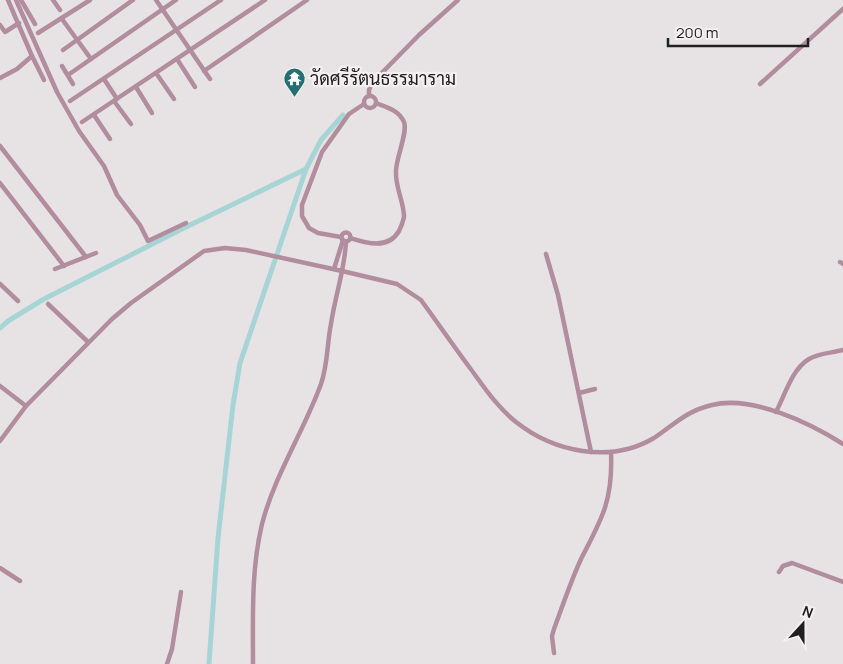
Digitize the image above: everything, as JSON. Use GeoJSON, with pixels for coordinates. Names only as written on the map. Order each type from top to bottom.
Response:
{"type":"FeatureCollection","features":[{"type":"Feature","properties":{"kind":"street"},"geometry":{"type":"LineString","coordinates":[[8,0],[44,80]]}},
{"type":"Feature","properties":{"kind":"street"},"geometry":{"type":"LineString","coordinates":[[16,0],[57,92],[79,131],[104,166],[118,195],[140,225],[148,241],[186,222]]}},
{"type":"Feature","properties":{"kind":"street"},"geometry":{"type":"LineString","coordinates":[[21,0],[35,24]]}},
{"type":"Feature","properties":{"kind":"street"},"geometry":{"type":"LineString","coordinates":[[53,0],[60,10]]}},
{"type":"Feature","properties":{"kind":"street"},"geometry":{"type":"LineString","coordinates":[[38,34],[90,0]]}},
{"type":"Feature","properties":{"kind":"street"},"geometry":{"type":"LineString","coordinates":[[63,50],[133,0]]}},
{"type":"Feature","properties":{"kind":"street"},"geometry":{"type":"LineString","coordinates":[[156,0],[210,79]]}},
{"type":"Feature","properties":{"kind":"street"},"geometry":{"type":"LineString","coordinates":[[68,75],[176,0]]}},
{"type":"Feature","properties":{"kind":"street"},"geometry":{"type":"LineString","coordinates":[[70,102],[221,0]]}},
{"type":"Feature","properties":{"kind":"street"},"geometry":{"type":"LineString","coordinates":[[82,122],[265,0]]}},
{"type":"Feature","properties":{"kind":"street"},"geometry":{"type":"LineString","coordinates":[[369,96],[372,83],[419,35],[458,0]]}},
{"type":"Feature","properties":{"kind":"street"},"geometry":{"type":"LineString","coordinates":[[204,71],[303,1]]}},
{"type":"Feature","properties":{"kind":"street"},"geometry":{"type":"LineString","coordinates":[[760,84],[843,9]]}},
{"type":"Feature","properties":{"kind":"street"},"geometry":{"type":"LineString","coordinates":[[62,19],[91,59]]}},
{"type":"Feature","properties":{"kind":"street"},"geometry":{"type":"LineString","coordinates":[[0,25],[5,32],[19,23]]}},
{"type":"Feature","properties":{"kind":"street"},"geometry":{"type":"LineString","coordinates":[[0,78],[17,69],[32,56]]}},
{"type":"Feature","properties":{"kind":"street"},"geometry":{"type":"LineString","coordinates":[[177,59],[195,87]]}},
{"type":"Feature","properties":{"kind":"street"},"geometry":{"type":"LineString","coordinates":[[62,66],[73,84]]}},
{"type":"Feature","properties":{"kind":"street"},"geometry":{"type":"LineString","coordinates":[[156,73],[174,100]]}},
{"type":"Feature","properties":{"kind":"street"},"geometry":{"type":"LineString","coordinates":[[104,79],[131,124]]}},
{"type":"Feature","properties":{"kind":"street"},"geometry":{"type":"LineString","coordinates":[[136,87],[152,113]]}},
{"type":"Feature","properties":{"kind":"street"},"geometry":{"type":"LineString","coordinates":[[369,96],[373,97],[376,103],[397,112],[405,127],[396,169],[396,180],[403,219],[395,237],[388,242],[370,244],[318,233],[309,228],[302,216],[302,205],[322,152],[349,114],[364,104],[365,98],[369,96]]}},
{"type":"Feature","properties":{"kind":"street"},"geometry":{"type":"LineString","coordinates":[[364,104],[370,108],[374,107],[376,103]]}},
{"type":"Feature","properties":{"kind":"street"},"geometry":{"type":"LineString","coordinates":[[94,115],[110,139]]}},
{"type":"Feature","properties":{"kind":"street"},"geometry":{"type":"LineString","coordinates":[[0,146],[86,257]]}},
{"type":"Feature","properties":{"kind":"street"},"geometry":{"type":"LineString","coordinates":[[0,183],[64,266]]}},
{"type":"Feature","properties":{"kind":"street"},"geometry":{"type":"LineString","coordinates":[[334,269],[345,239]]}},
{"type":"Feature","properties":{"kind":"street"},"geometry":{"type":"LineString","coordinates":[[253,664],[254,578],[257,548],[277,481],[324,374],[330,326],[342,271],[345,239]]}},
{"type":"Feature","properties":{"kind":"street"},"geometry":{"type":"LineString","coordinates":[[0,441],[26,406],[88,342],[132,303],[199,254],[225,248],[334,269],[397,284],[409,291],[421,300],[498,406],[516,422],[553,443],[569,449],[611,452],[642,444],[680,418],[697,409],[729,402],[744,403],[776,412],[829,435],[843,444]]}},
{"type":"Feature","properties":{"kind":"street"},"geometry":{"type":"LineString","coordinates":[[55,269],[96,253]]}},
{"type":"Feature","properties":{"kind":"street"},"geometry":{"type":"LineString","coordinates":[[338,254],[344,254]]}},
{"type":"Feature","properties":{"kind":"street"},"geometry":{"type":"LineString","coordinates":[[546,254],[558,296],[591,452]]}},
{"type":"Feature","properties":{"kind":"street"},"geometry":{"type":"LineString","coordinates":[[0,284],[18,301]]}},
{"type":"Feature","properties":{"kind":"street"},"geometry":{"type":"LineString","coordinates":[[48,304],[88,342]]}},
{"type":"Feature","properties":{"kind":"street"},"geometry":{"type":"LineString","coordinates":[[776,412],[802,364],[816,356],[843,350]]}},
{"type":"Feature","properties":{"kind":"street"},"geometry":{"type":"LineString","coordinates":[[0,386],[26,406]]}},
{"type":"Feature","properties":{"kind":"street"},"geometry":{"type":"LineString","coordinates":[[579,393],[595,389]]}},
{"type":"Feature","properties":{"kind":"street"},"geometry":{"type":"LineString","coordinates":[[554,653],[552,636],[554,629],[582,558],[597,530],[607,504],[611,483],[611,452]]}},
{"type":"Feature","properties":{"kind":"street"},"geometry":{"type":"LineString","coordinates":[[779,572],[787,564],[792,563],[843,582]]}},
{"type":"Feature","properties":{"kind":"street"},"geometry":{"type":"LineString","coordinates":[[0,568],[20,581]]}},
{"type":"Feature","properties":{"kind":"street"},"geometry":{"type":"LineString","coordinates":[[167,664],[172,649],[181,592]]}},
{"type":"Feature","properties":{"kind":"waterway"},"geometry":{"type":"LineString","coordinates":[[209,664],[218,538],[233,405],[240,363],[306,169],[321,140],[343,115]]}},
{"type":"Feature","properties":{"kind":"waterway"},"geometry":{"type":"LineString","coordinates":[[0,328],[44,299],[306,169]]}},
{"type":"Feature","properties":{"kind":"place","name":"วัดศรีรัตนธรรมาราม"},"geometry":{"type":"Point","coordinates":[294,97]}}]}
